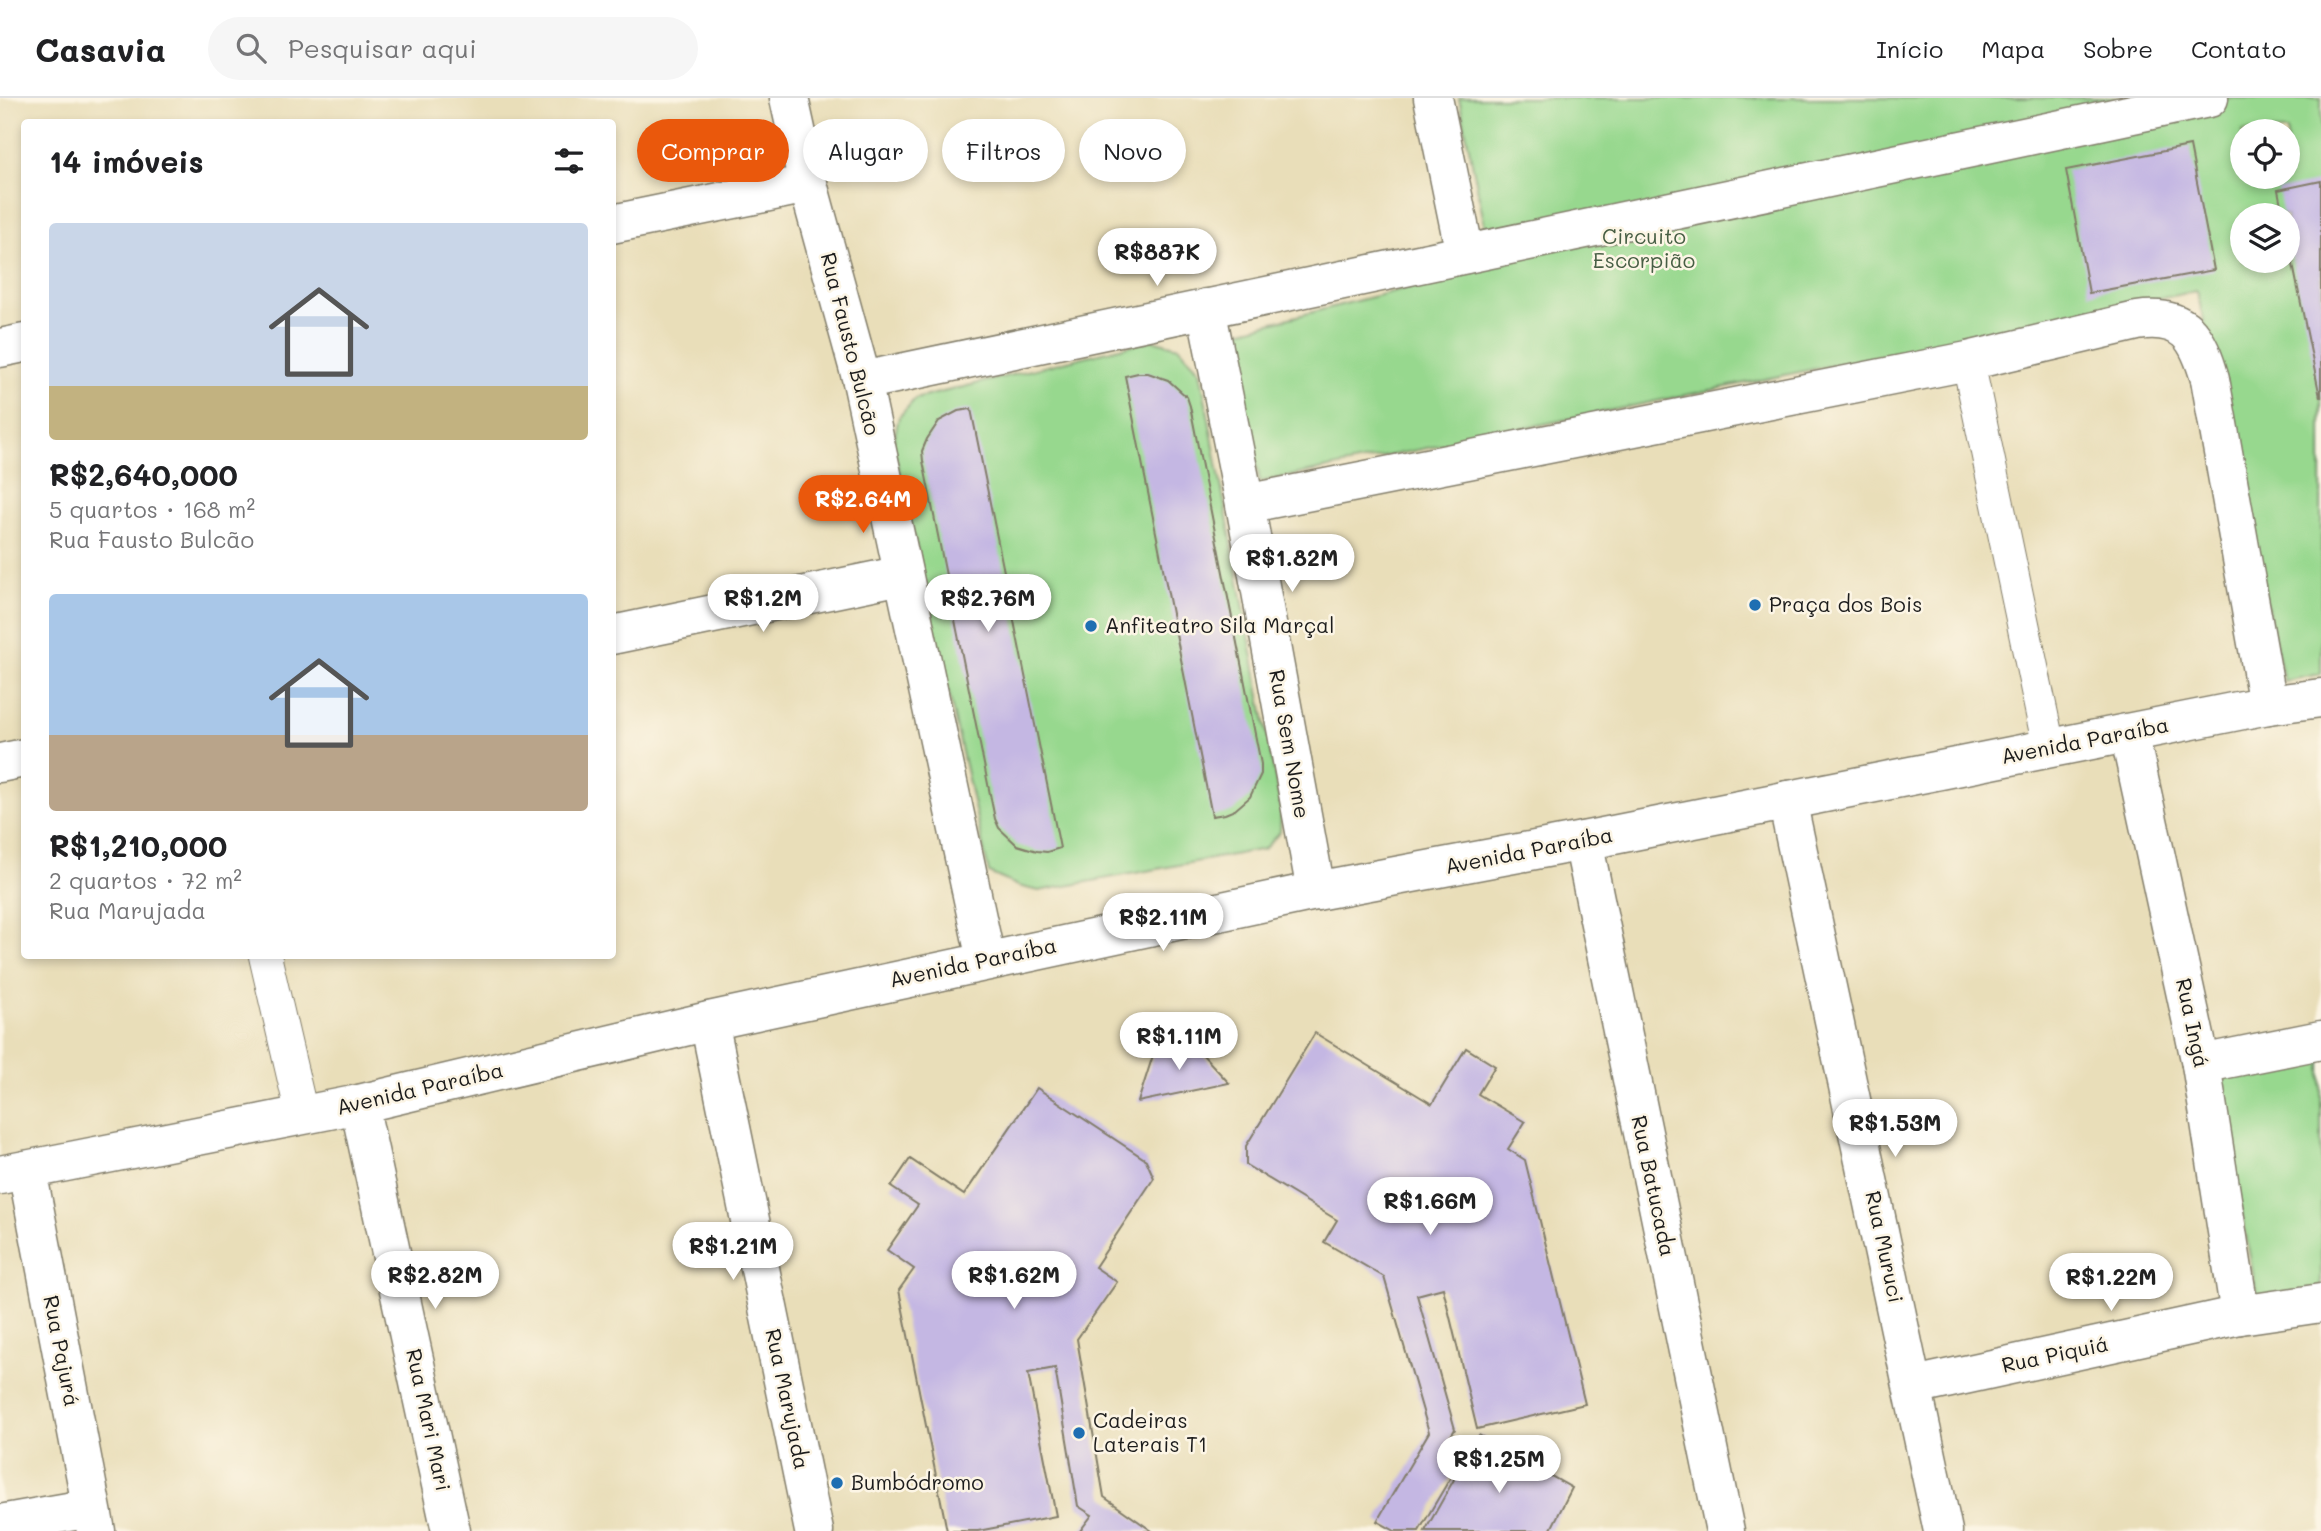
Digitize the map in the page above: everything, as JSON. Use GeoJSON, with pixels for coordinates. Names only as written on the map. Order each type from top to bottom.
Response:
{"type":"FeatureCollection","features":[{"type":"Feature","properties":{"kind":"street","name":"Rua Fausto Bulcão"},"geometry":{"type":"LineString","coordinates":[[789,98],[808,184],[862,381],[986,960]]}},
{"type":"Feature","properties":{"kind":"street"},"geometry":{"type":"LineString","coordinates":[[1433,98],[1465,254]]}},
{"type":"Feature","properties":{"kind":"street"},"geometry":{"type":"LineString","coordinates":[[862,381],[2209,98]]}},
{"type":"Feature","properties":{"kind":"street"},"geometry":{"type":"LineString","coordinates":[[616,223],[808,184]]}},
{"type":"Feature","properties":{"kind":"street","name":"Rua Sem Nome"},"geometry":{"type":"LineString","coordinates":[[1206,308],[1317,891]]}},
{"type":"Feature","properties":{"kind":"street"},"geometry":{"type":"LineString","coordinates":[[1245,504],[1968,361],[2155,318],[2177,325],[2196,341],[2202,350],[2219,421],[2268,705]]}},
{"type":"Feature","properties":{"kind":"street"},"geometry":{"type":"LineString","coordinates":[[0,348],[21,344]]}},
{"type":"Feature","properties":{"kind":"street"},"geometry":{"type":"LineString","coordinates":[[1968,361],[2049,748]]}},
{"type":"Feature","properties":{"kind":"street"},"geometry":{"type":"LineString","coordinates":[[616,634],[902,575]]}},
{"type":"Feature","properties":{"kind":"street","name":"Avenida Paraíba"},"geometry":{"type":"LineString","coordinates":[[13,1173],[359,1104],[709,1021],[1317,891],[2268,705],[2321,698]]}},
{"type":"Feature","properties":{"kind":"street","name":"Rua Ingá"},"geometry":{"type":"LineString","coordinates":[[2129,733],[2202,1064],[2240,1315]]}},
{"type":"Feature","properties":{"kind":"street"},"geometry":{"type":"LineString","coordinates":[[0,763],[21,759]]}},
{"type":"Feature","properties":{"kind":"street","name":"Rua Muruci"},"geometry":{"type":"LineString","coordinates":[[1787,800],[1943,1531]]}},
{"type":"Feature","properties":{"kind":"street","name":"Rua Batucada"},"geometry":{"type":"LineString","coordinates":[[1583,841],[1725,1531]]}},
{"type":"Feature","properties":{"kind":"street"},"geometry":{"type":"LineString","coordinates":[[266,959],[302,1115]]}},
{"type":"Feature","properties":{"kind":"street","name":"Rua Marujada"},"geometry":{"type":"LineString","coordinates":[[709,1021],[814,1531]]}},
{"type":"Feature","properties":{"kind":"street"},"geometry":{"type":"LineString","coordinates":[[2202,1064],[2321,1040]]}},
{"type":"Feature","properties":{"kind":"street","name":"Rua Mari Mari"},"geometry":{"type":"LineString","coordinates":[[359,1104],[451,1531]]}},
{"type":"Feature","properties":{"kind":"street","name":"Rua Pajurá"},"geometry":{"type":"LineString","coordinates":[[13,1173],[93,1519]]}},
{"type":"Feature","properties":{"kind":"street","name":"Rua Piquiá"},"geometry":{"type":"LineString","coordinates":[[1913,1386],[2240,1315],[2321,1303]]}},
{"type":"Feature","properties":{"kind":"street"},"geometry":{"type":"LineString","coordinates":[[0,1524],[93,1519]]}},
{"type":"Feature","properties":{"kind":"green space","name":"Circuito Escorpião"},"geometry":{"type":"Polygon","coordinates":[[[1459,98],[2321,98],[2321,674],[2284,681],[2197,291],[1260,482],[1231,333],[1493,266],[1459,98]]]}},
{"type":"Feature","properties":{"kind":"green space","name":"Anfiteatro Sila Marçal"},"geometry":{"type":"Polygon","coordinates":[[[1152,340],[1179,347],[1200,371],[1281,810],[1280,832],[1264,849],[1039,891],[1018,886],[989,873],[893,443],[899,417],[915,399],[1152,340]]]}},
{"type":"Feature","properties":{"kind":"green space"},"geometry":{"type":"Polygon","coordinates":[[[2321,1052],[2321,1289],[2258,1301],[2217,1076],[2321,1052]]]}},
{"type":"Feature","properties":{"kind":"building"},"geometry":{"type":"Polygon","coordinates":[[[2190,146],[2214,270],[2089,293],[2066,170],[2190,146]]]}},
{"type":"Feature","properties":{"kind":"building"},"geometry":{"type":"Polygon","coordinates":[[[2321,181],[2321,397],[2295,273],[2300,273],[2300,203],[2281,203],[2278,190],[2300,189],[2300,185],[2321,181]]]}},
{"type":"Feature","properties":{"kind":"building"},"geometry":{"type":"Polygon","coordinates":[[[1148,373],[1168,380],[1187,397],[1190,406],[1261,764],[1261,774],[1250,797],[1235,810],[1225,814],[1212,816],[1125,376],[1148,373]]]}},
{"type":"Feature","properties":{"kind":"building"},"geometry":{"type":"Polygon","coordinates":[[[971,409],[1060,848],[1047,852],[1017,845],[999,828],[995,819],[923,461],[922,451],[939,421],[958,411],[971,409]]]}},
{"type":"Feature","properties":{"kind":"building"},"geometry":{"type":"Polygon","coordinates":[[[1315,1033],[1432,1104],[1466,1048],[1495,1066],[1478,1094],[1525,1122],[1508,1149],[1525,1160],[1585,1404],[1477,1429],[1443,1288],[1417,1295],[1455,1429],[1447,1443],[1465,1453],[1419,1531],[1395,1531],[1377,1521],[1429,1432],[1384,1277],[1324,1242],[1337,1220],[1246,1165],[1246,1146],[1315,1033]]]}},
{"type":"Feature","properties":{"kind":"building"},"geometry":{"type":"Polygon","coordinates":[[[1189,1040],[1229,1083],[1138,1102],[1156,1046],[1189,1040]]]}},
{"type":"Feature","properties":{"kind":"building"},"geometry":{"type":"Polygon","coordinates":[[[1037,1088],[1146,1160],[1154,1178],[1095,1267],[1117,1282],[1077,1339],[1104,1497],[1152,1531],[1080,1531],[1092,1515],[1078,1506],[1055,1368],[1028,1373],[1056,1516],[978,1531],[947,1531],[899,1290],[914,1269],[887,1250],[918,1205],[891,1187],[910,1159],[964,1195],[1037,1088]]]}},
{"type":"Feature","properties":{"kind":"building"},"geometry":{"type":"Polygon","coordinates":[[[1479,1435],[1572,1488],[1550,1531],[1425,1531],[1479,1435]]]}},
{"type":"Feature","properties":{"kind":"place","name":"Praça dos Bois"},"geometry":{"type":"Point","coordinates":[1755,605]}},
{"type":"Feature","properties":{"kind":"place","name":"Anfiteatro Sila Marçal"},"geometry":{"type":"Point","coordinates":[1091,626]}},
{"type":"Feature","properties":{"kind":"place","name":"Cadeiras Laterais T1"},"geometry":{"type":"Point","coordinates":[1079,1433]}},
{"type":"Feature","properties":{"kind":"place","name":"Bumbódromo"},"geometry":{"type":"Point","coordinates":[837,1483]}}]}
